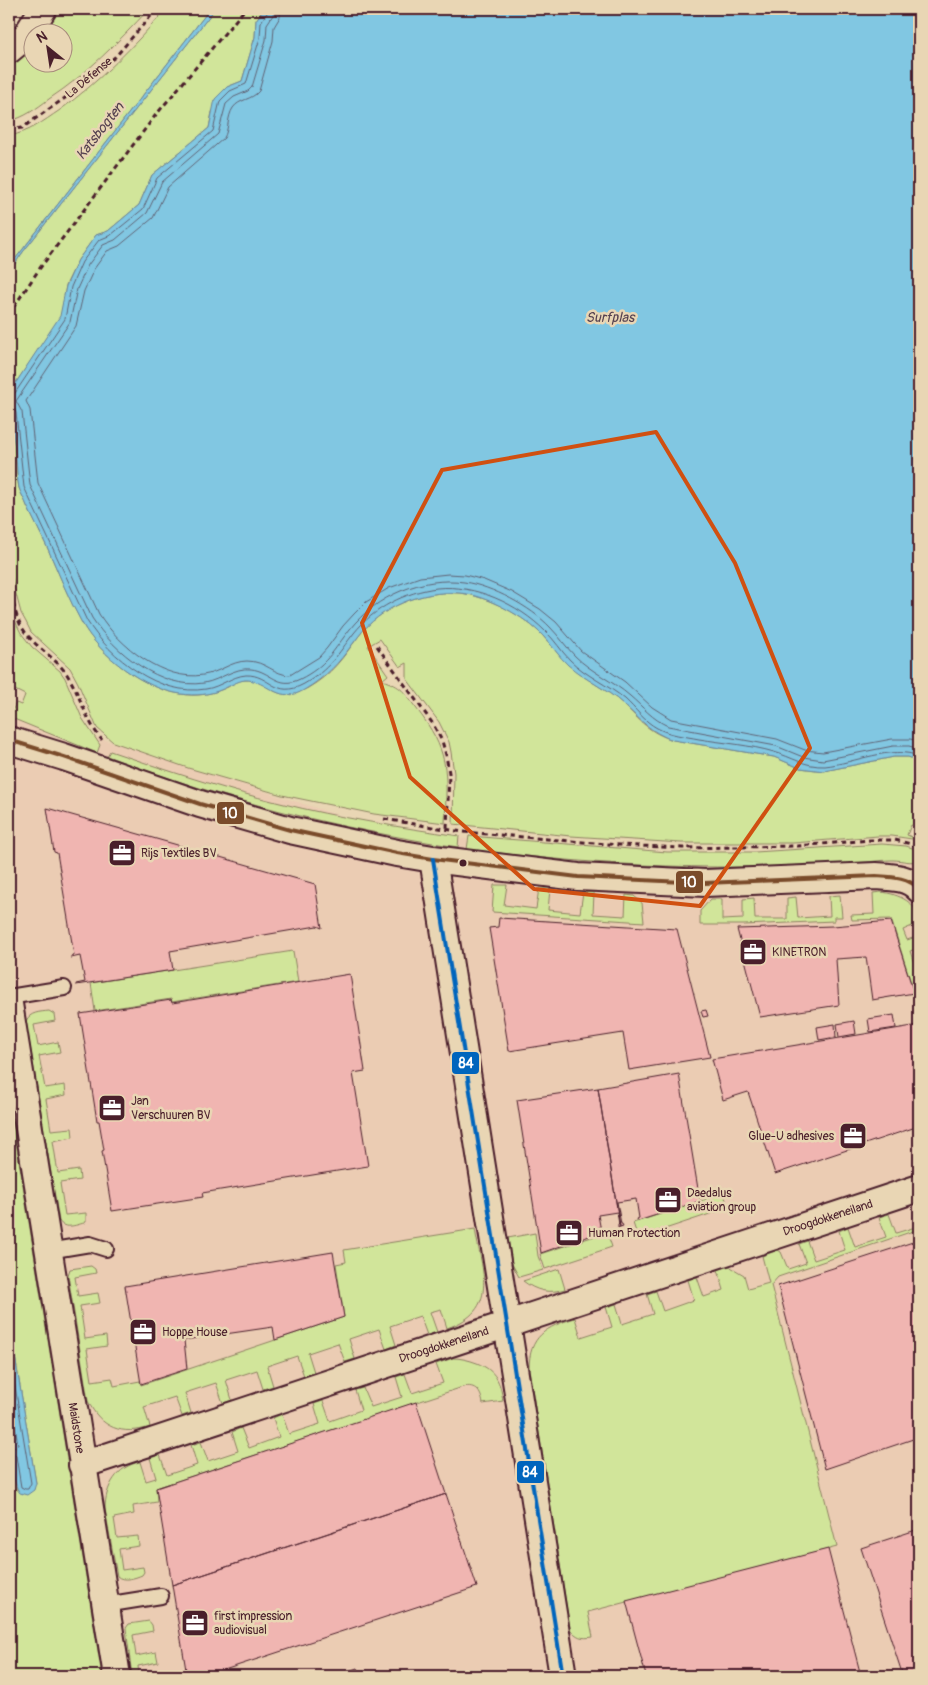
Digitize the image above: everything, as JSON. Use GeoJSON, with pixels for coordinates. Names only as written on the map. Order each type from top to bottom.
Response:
{"type":"FeatureCollection","features":[{"type":"Feature","properties":{"kind":"street"},"geometry":{"type":"LineString","coordinates":[[9,50],[26,36],[43,9]]}},
{"type":"Feature","properties":{"kind":"street"},"geometry":{"type":"LineString","coordinates":[[9,740],[200,804],[281,827],[397,853],[433,859],[578,877],[695,883],[897,877],[915,884],[919,889]]}},
{"type":"Feature","properties":{"kind":"street"},"geometry":{"type":"LineString","coordinates":[[433,859],[562,1676]]}},
{"type":"Feature","properties":{"kind":"street","name":"Maidstone"},"geometry":{"type":"LineString","coordinates":[[9,1004],[117,1676]]}},
{"type":"Feature","properties":{"kind":"street","name":"Droogdokkeneiland"},"geometry":{"type":"LineString","coordinates":[[82,1465],[919,1188]]}},
{"type":"Feature","properties":{"kind":"lane"},"geometry":{"type":"LineString","coordinates":[[9,997],[64,988]]}},
{"type":"Feature","properties":{"kind":"lane"},"geometry":{"type":"LineString","coordinates":[[48,1251],[90,1244],[106,1250]]}},
{"type":"Feature","properties":{"kind":"lane"},"geometry":{"type":"LineString","coordinates":[[105,1605],[160,1596]]}},
{"type":"Feature","properties":{"kind":"path","name":"La Défense"},"geometry":{"type":"LineString","coordinates":[[9,130],[22,128],[65,98],[116,57],[157,9]]}},
{"type":"Feature","properties":{"kind":"path"},"geometry":{"type":"LineString","coordinates":[[9,314],[40,268],[155,116],[245,9]]}},
{"type":"Feature","properties":{"kind":"path"},"geometry":{"type":"LineString","coordinates":[[9,586],[22,629],[68,676],[95,731],[106,744]]}},
{"type":"Feature","properties":{"kind":"path"},"geometry":{"type":"LineString","coordinates":[[377,646],[433,724],[442,741],[449,773],[447,829]]}},
{"type":"Feature","properties":{"kind":"path"},"geometry":{"type":"LineString","coordinates":[[379,819],[447,829],[673,848],[797,846],[871,840],[895,840],[919,846]]}},
{"type":"Feature","properties":{"kind":"highlighted area"},"geometry":{"type":"Polygon","coordinates":[[[656,432],[735,563],[810,748],[700,906],[534,889],[410,777],[362,623],[442,470],[656,432]]]}},
{"type":"Feature","properties":{"kind":"shaded area"},"geometry":{"type":"Polygon","coordinates":[[[9,709],[384,830],[695,865],[899,853],[919,865],[919,1676],[102,1676],[9,1111],[9,709]]]}},
{"type":"Feature","properties":{"kind":"green space"},"geometry":{"type":"Polygon","coordinates":[[[54,9],[149,9],[114,45],[76,79],[30,112],[20,118],[9,121],[9,63],[22,54],[22,72],[72,72],[72,22],[48,22],[54,9]]]}},
{"type":"Feature","properties":{"kind":"green space"},"geometry":{"type":"Polygon","coordinates":[[[166,9],[210,9],[9,267],[9,136],[36,126],[75,99],[116,62],[166,9]]]}},
{"type":"Feature","properties":{"kind":"green space"},"geometry":{"type":"Polygon","coordinates":[[[215,9],[264,9],[256,20],[255,37],[242,81],[227,87],[212,112],[209,128],[152,175],[139,205],[108,231],[96,235],[78,260],[66,285],[61,316],[9,393],[9,272],[215,9]]]}},
{"type":"Feature","properties":{"kind":"green space"},"geometry":{"type":"Polygon","coordinates":[[[9,393],[19,488],[73,605],[90,635],[111,659],[138,678],[152,685],[181,694],[199,695],[217,691],[238,681],[245,680],[261,683],[280,693],[297,693],[316,683],[330,672],[367,626],[390,609],[431,594],[459,593],[470,595],[505,608],[536,629],[575,670],[617,699],[651,730],[664,737],[774,757],[800,768],[824,771],[894,757],[908,757],[919,761],[919,828],[911,825],[907,835],[919,840],[878,836],[793,843],[681,843],[571,836],[453,824],[454,773],[449,742],[439,722],[407,679],[407,663],[400,667],[380,639],[368,646],[388,675],[382,680],[399,687],[405,694],[427,723],[441,750],[446,775],[445,823],[374,814],[282,795],[188,768],[113,742],[97,728],[70,668],[31,632],[21,613],[9,568],[9,393]]]}},
{"type":"Feature","properties":{"kind":"green space"},"geometry":{"type":"Polygon","coordinates":[[[9,600],[13,617],[21,633],[32,647],[60,671],[65,678],[82,718],[100,745],[97,753],[9,717],[16,703],[21,705],[25,695],[15,690],[9,707],[9,600]]]}},
{"type":"Feature","properties":{"kind":"green space"},"geometry":{"type":"Polygon","coordinates":[[[110,751],[258,798],[347,818],[459,836],[458,847],[324,822],[236,799],[150,772],[107,756],[110,751]]]}},
{"type":"Feature","properties":{"kind":"green space"},"geometry":{"type":"Polygon","coordinates":[[[469,836],[667,852],[755,852],[882,844],[906,846],[919,850],[919,860],[913,862],[890,860],[766,867],[617,864],[467,849],[469,836]]]}},
{"type":"Feature","properties":{"kind":"green space"},"geometry":{"type":"Polygon","coordinates":[[[494,885],[507,885],[504,905],[536,909],[539,888],[550,889],[548,910],[580,913],[583,892],[594,893],[593,914],[625,916],[626,895],[634,896],[642,903],[644,922],[492,912],[494,885]]]}},
{"type":"Feature","properties":{"kind":"green space"},"geometry":{"type":"Polygon","coordinates":[[[881,892],[901,897],[912,905],[918,916],[919,923],[903,930],[907,940],[919,936],[919,948],[910,951],[919,979],[919,1008],[891,919],[852,920],[851,915],[874,914],[873,893],[881,892]]]}},
{"type":"Feature","properties":{"kind":"green space"},"geometry":{"type":"Polygon","coordinates":[[[840,895],[842,917],[834,917],[834,921],[700,925],[700,911],[711,899],[722,899],[722,920],[743,919],[743,899],[754,898],[755,919],[787,919],[787,898],[796,897],[798,918],[830,916],[829,896],[840,895]]]}},
{"type":"Feature","properties":{"kind":"green space"},"geometry":{"type":"Polygon","coordinates":[[[293,951],[298,982],[172,1002],[171,999],[95,1011],[91,983],[293,951]]]}},
{"type":"Feature","properties":{"kind":"green space"},"geometry":{"type":"Polygon","coordinates":[[[49,1011],[54,1014],[55,1021],[34,1025],[38,1046],[58,1042],[60,1052],[39,1056],[45,1088],[65,1085],[66,1095],[46,1099],[51,1130],[72,1128],[73,1137],[53,1141],[58,1173],[79,1170],[80,1180],[60,1183],[65,1215],[86,1213],[86,1222],[70,1226],[61,1224],[59,1221],[26,1021],[33,1014],[49,1011]]]}},
{"type":"Feature","properties":{"kind":"green space"},"geometry":{"type":"Polygon","coordinates":[[[9,1098],[102,1676],[9,1676],[9,1442],[17,1490],[36,1483],[9,1320],[9,1098]]]}},
{"type":"Feature","properties":{"kind":"green space"},"geometry":{"type":"Polygon","coordinates":[[[724,1193],[728,1208],[638,1238],[633,1223],[724,1193]]]}},
{"type":"Feature","properties":{"kind":"green space"},"geometry":{"type":"Polygon","coordinates":[[[889,1214],[896,1233],[919,1226],[919,1229],[778,1277],[771,1285],[837,1547],[588,1612],[593,1637],[585,1638],[575,1634],[570,1629],[529,1369],[532,1348],[541,1334],[556,1325],[575,1318],[581,1337],[612,1327],[606,1307],[616,1304],[622,1324],[653,1314],[647,1294],[656,1291],[663,1311],[694,1300],[688,1280],[697,1277],[704,1297],[724,1290],[718,1270],[729,1266],[744,1275],[748,1289],[769,1283],[762,1256],[778,1250],[781,1252],[788,1269],[806,1263],[799,1244],[807,1241],[814,1260],[845,1250],[839,1231],[848,1227],[855,1247],[886,1237],[879,1217],[889,1214]]]}},
{"type":"Feature","properties":{"kind":"green space"},"geometry":{"type":"Polygon","coordinates":[[[475,1229],[483,1274],[484,1288],[481,1300],[475,1311],[464,1320],[447,1328],[441,1309],[430,1312],[437,1332],[427,1335],[420,1316],[390,1326],[396,1345],[386,1349],[379,1329],[349,1339],[355,1359],[345,1362],[338,1343],[308,1353],[314,1372],[304,1376],[297,1356],[267,1366],[273,1386],[263,1389],[257,1370],[226,1380],[232,1400],[223,1403],[216,1383],[185,1393],[191,1413],[182,1416],[175,1397],[144,1407],[150,1427],[140,1430],[130,1431],[113,1428],[99,1418],[88,1401],[68,1275],[70,1269],[91,1266],[95,1269],[96,1273],[75,1277],[78,1296],[98,1293],[100,1303],[80,1306],[85,1339],[106,1336],[107,1346],[87,1349],[92,1381],[112,1378],[114,1386],[140,1381],[141,1385],[344,1317],[336,1264],[346,1262],[344,1250],[475,1229]]]}},
{"type":"Feature","properties":{"kind":"green space"},"geometry":{"type":"Polygon","coordinates":[[[607,1232],[612,1247],[545,1269],[540,1254],[607,1232]]]}},
{"type":"Feature","properties":{"kind":"green space"},"geometry":{"type":"Polygon","coordinates":[[[535,1233],[538,1256],[543,1270],[519,1277],[512,1264],[508,1238],[535,1233]]]}},
{"type":"Feature","properties":{"kind":"green space"},"geometry":{"type":"Polygon","coordinates":[[[559,1269],[565,1289],[543,1291],[523,1281],[559,1269]]]}},
{"type":"Feature","properties":{"kind":"green space"},"geometry":{"type":"Polygon","coordinates":[[[453,1358],[477,1363],[493,1373],[498,1382],[503,1401],[483,1404],[481,1396],[475,1388],[463,1387],[156,1488],[157,1502],[133,1506],[134,1514],[114,1518],[117,1538],[138,1536],[139,1546],[119,1549],[122,1570],[143,1567],[144,1572],[142,1575],[129,1579],[122,1579],[117,1576],[105,1509],[110,1486],[125,1468],[140,1462],[146,1481],[156,1478],[150,1458],[160,1455],[167,1475],[197,1465],[191,1445],[201,1442],[208,1461],[238,1451],[232,1432],[241,1428],[249,1448],[279,1437],[273,1418],[282,1414],[289,1434],[320,1424],[314,1404],[323,1401],[330,1421],[361,1410],[355,1390],[363,1388],[371,1407],[402,1397],[396,1377],[405,1374],[412,1393],[443,1383],[436,1364],[453,1358]]]}},
{"type":"Feature","properties":{"kind":"green space"},"geometry":{"type":"Polygon","coordinates":[[[149,1621],[153,1631],[133,1635],[136,1656],[156,1652],[158,1662],[138,1666],[139,1676],[132,1676],[126,1628],[129,1624],[149,1621]]]}},
{"type":"Feature","properties":{"kind":"water"},"geometry":{"type":"Polygon","coordinates":[[[210,9],[215,9],[9,272],[9,267],[210,9]]]}},
{"type":"Feature","properties":{"kind":"water","name":"Surfplas"},"geometry":{"type":"Polygon","coordinates":[[[264,9],[919,9],[919,761],[908,757],[894,757],[824,771],[800,768],[774,757],[673,740],[652,729],[617,699],[575,670],[565,662],[536,629],[516,615],[493,602],[459,593],[431,594],[390,609],[367,626],[326,674],[312,685],[295,694],[281,694],[258,682],[245,680],[236,682],[213,693],[186,695],[167,691],[138,678],[124,669],[100,647],[77,614],[19,488],[9,393],[60,316],[66,286],[78,260],[96,235],[108,231],[139,205],[152,175],[209,128],[215,99],[227,87],[242,81],[255,37],[256,20],[264,9]]]}},
{"type":"Feature","properties":{"kind":"water"},"geometry":{"type":"Polygon","coordinates":[[[9,1320],[36,1483],[34,1490],[27,1495],[20,1493],[15,1482],[9,1438],[9,1320]]]}},
{"type":"Feature","properties":{"kind":"building"},"geometry":{"type":"Polygon","coordinates":[[[47,808],[315,884],[322,928],[317,926],[170,951],[173,970],[76,985],[85,982],[80,956],[71,958],[74,955],[57,853],[54,852],[47,808]]]}},
{"type":"Feature","properties":{"kind":"building"},"geometry":{"type":"Polygon","coordinates":[[[499,918],[677,929],[710,1057],[629,1070],[623,1033],[509,1051],[489,928],[498,927],[499,918]]]}},
{"type":"Feature","properties":{"kind":"building"},"geometry":{"type":"Polygon","coordinates":[[[891,921],[914,993],[872,1000],[866,957],[836,959],[839,1005],[760,1017],[737,929],[833,926],[891,921]]]}},
{"type":"Feature","properties":{"kind":"building"},"geometry":{"type":"Polygon","coordinates":[[[350,974],[365,1071],[353,1073],[368,1166],[202,1193],[203,1197],[112,1211],[102,1151],[104,1150],[99,1121],[97,1121],[80,1014],[171,1000],[172,1003],[350,974]]]}},
{"type":"Feature","properties":{"kind":"building"},"geometry":{"type":"Polygon","coordinates":[[[706,1010],[708,1016],[703,1017],[701,1011],[706,1010]]]}},
{"type":"Feature","properties":{"kind":"building"},"geometry":{"type":"Polygon","coordinates":[[[894,1015],[896,1028],[870,1032],[868,1019],[894,1015]]]}},
{"type":"Feature","properties":{"kind":"building"},"geometry":{"type":"Polygon","coordinates":[[[854,1021],[856,1034],[839,1037],[837,1024],[854,1021]]]}},
{"type":"Feature","properties":{"kind":"building"},"geometry":{"type":"Polygon","coordinates":[[[835,1024],[836,1037],[819,1040],[817,1027],[835,1024]]]}},
{"type":"Feature","properties":{"kind":"building"},"geometry":{"type":"Polygon","coordinates":[[[919,1025],[919,1126],[775,1174],[748,1092],[723,1100],[712,1059],[919,1025]]]}},
{"type":"Feature","properties":{"kind":"building"},"geometry":{"type":"Polygon","coordinates":[[[679,1074],[700,1201],[638,1221],[636,1199],[617,1202],[623,1226],[620,1227],[598,1088],[679,1074]]]}},
{"type":"Feature","properties":{"kind":"building"},"geometry":{"type":"Polygon","coordinates":[[[598,1088],[620,1227],[618,1228],[617,1212],[598,1215],[601,1231],[603,1230],[604,1233],[595,1234],[541,1253],[517,1100],[598,1088]]]}},
{"type":"Feature","properties":{"kind":"building"},"geometry":{"type":"Polygon","coordinates":[[[919,1240],[919,1437],[825,1469],[778,1286],[919,1240]]]}},
{"type":"Feature","properties":{"kind":"building"},"geometry":{"type":"Polygon","coordinates":[[[333,1252],[344,1317],[275,1340],[273,1327],[184,1340],[187,1369],[141,1384],[125,1286],[333,1252]]]}},
{"type":"Feature","properties":{"kind":"building"},"geometry":{"type":"Polygon","coordinates":[[[416,1402],[446,1494],[172,1585],[156,1488],[416,1402]]]}},
{"type":"Feature","properties":{"kind":"building"},"geometry":{"type":"Polygon","coordinates":[[[446,1494],[477,1587],[206,1676],[187,1676],[172,1585],[446,1494]]]}},
{"type":"Feature","properties":{"kind":"building"},"geometry":{"type":"Polygon","coordinates":[[[919,1529],[919,1676],[903,1676],[861,1548],[919,1529]]]}},
{"type":"Feature","properties":{"kind":"building"},"geometry":{"type":"Polygon","coordinates":[[[828,1549],[861,1676],[646,1676],[626,1601],[828,1549]]]}},
{"type":"Feature","properties":{"kind":"building"},"geometry":{"type":"Polygon","coordinates":[[[357,1668],[360,1676],[334,1676],[357,1668]]]}},
{"type":"Feature","properties":{"kind":"transit line","name":"10"},"geometry":{"type":"LineString","coordinates":[[9,740],[200,804],[290,830],[433,859],[578,877],[705,883],[882,876],[905,880],[919,889]]}},
{"type":"Feature","properties":{"kind":"transit line","name":"84"},"geometry":{"type":"LineString","coordinates":[[433,859],[563,1676]]}},
{"type":"Feature","properties":{"kind":"place","name":"Rijs Textiles BV"},"geometry":{"type":"Point","coordinates":[122,853]}},
{"type":"Feature","properties":{"kind":"place","name":"KINETRON"},"geometry":{"type":"Point","coordinates":[753,952]}},
{"type":"Feature","properties":{"kind":"place","name":"Jan Verschuuren BV"},"geometry":{"type":"Point","coordinates":[112,1108]}},
{"type":"Feature","properties":{"kind":"place","name":"Glue-U adhesives"},"geometry":{"type":"Point","coordinates":[853,1136]}},
{"type":"Feature","properties":{"kind":"place","name":"Daedalus aviation group"},"geometry":{"type":"Point","coordinates":[668,1200]}},
{"type":"Feature","properties":{"kind":"place","name":"Human Protection"},"geometry":{"type":"Point","coordinates":[569,1233]}},
{"type":"Feature","properties":{"kind":"place","name":"Hoppe House"},"geometry":{"type":"Point","coordinates":[143,1332]}},
{"type":"Feature","properties":{"kind":"place","name":"first impression audiovisual"},"geometry":{"type":"Point","coordinates":[195,1623]}},
{"type":"Feature","properties":{"kind":"water label","name":"Katsbogten"},"geometry":{"type":"Point","coordinates":[100,131]}}]}
